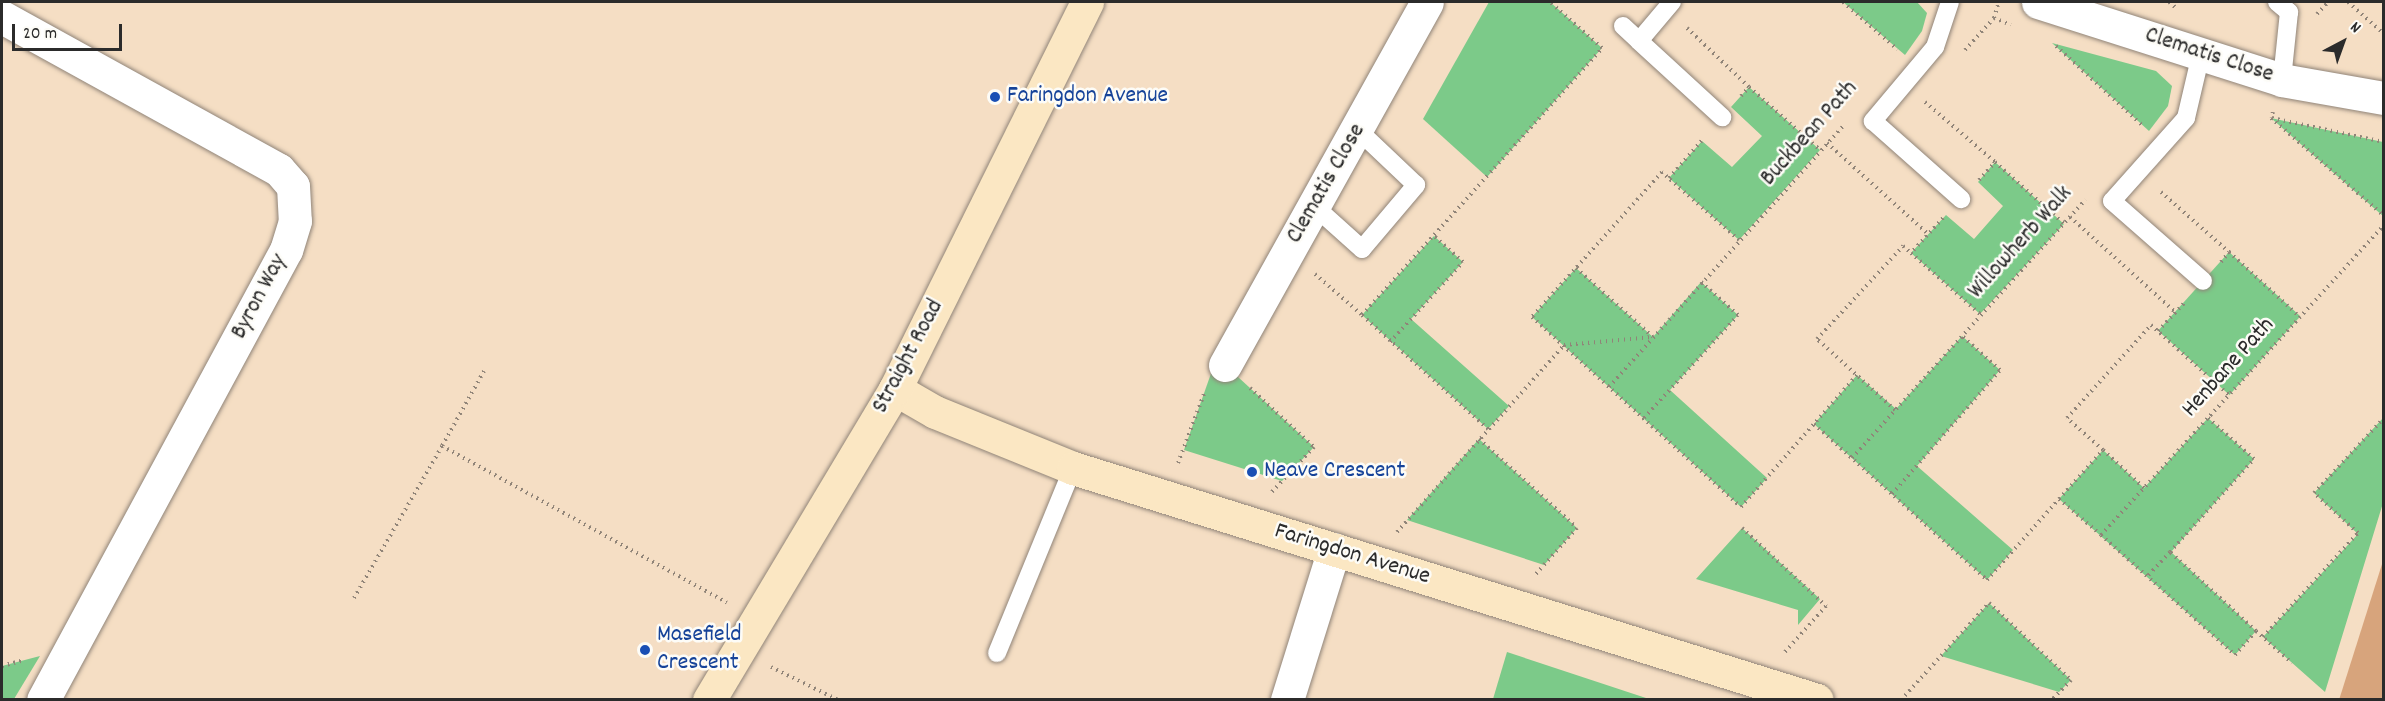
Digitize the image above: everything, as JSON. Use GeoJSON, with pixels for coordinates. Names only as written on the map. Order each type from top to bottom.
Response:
{"type":"FeatureCollection","features":[{"type":"Feature","properties":{"kind":"street","name":"Straight Road"},"geometry":{"type":"LineString","coordinates":[[709,699],[895,389],[1087,2]]}},
{"type":"Feature","properties":{"kind":"street","name":"Clematis Close"},"geometry":{"type":"LineString","coordinates":[[1225,365],[1313,205],[1358,130],[1427,2]]}},
{"type":"Feature","properties":{"kind":"street","name":"Clematis Close"},"geometry":{"type":"LineString","coordinates":[[2038,2],[2282,80],[2384,98]]}},
{"type":"Feature","properties":{"kind":"street","name":"Byron Way"},"geometry":{"type":"LineString","coordinates":[[2,17],[279,170],[292,186],[295,220],[286,250],[43,699]]}},
{"type":"Feature","properties":{"kind":"street","name":"Faringdon Avenue"},"geometry":{"type":"LineString","coordinates":[[895,389],[935,412],[1073,468],[1817,699]]}},
{"type":"Feature","properties":{"kind":"street"},"geometry":{"type":"LineString","coordinates":[[1287,699],[1334,549]]}},
{"type":"Feature","properties":{"kind":"lane"},"geometry":{"type":"LineString","coordinates":[[1639,41],[1672,2]]}},
{"type":"Feature","properties":{"kind":"lane"},"geometry":{"type":"LineString","coordinates":[[1950,2],[1935,47],[1873,121],[1961,199]]}},
{"type":"Feature","properties":{"kind":"lane"},"geometry":{"type":"LineString","coordinates":[[2277,2],[2289,12],[2282,80]]}},
{"type":"Feature","properties":{"kind":"lane"},"geometry":{"type":"LineString","coordinates":[[1623,26],[1722,117]]}},
{"type":"Feature","properties":{"kind":"lane"},"geometry":{"type":"LineString","coordinates":[[2201,54],[2186,118],[2112,201],[2204,281]]}},
{"type":"Feature","properties":{"kind":"lane"},"geometry":{"type":"LineString","coordinates":[[1313,205],[1362,249],[1416,185],[1358,130]]}},
{"type":"Feature","properties":{"kind":"lane"},"geometry":{"type":"LineString","coordinates":[[997,653],[1073,468]]}},
{"type":"Feature","properties":{"kind":"path"},"geometry":{"type":"LineString","coordinates":[[1362,315],[1602,48],[1550,2]]}},
{"type":"Feature","properties":{"kind":"path"},"geometry":{"type":"LineString","coordinates":[[1843,2],[1905,55]]}},
{"type":"Feature","properties":{"kind":"path"},"geometry":{"type":"LineString","coordinates":[[1958,59],[1994,18],[1999,2]]}},
{"type":"Feature","properties":{"kind":"path"},"geometry":{"type":"LineString","coordinates":[[2348,2],[2384,34]]}},
{"type":"Feature","properties":{"kind":"path"},"geometry":{"type":"LineString","coordinates":[[1994,18],[2013,26]]}},
{"type":"Feature","properties":{"kind":"path"},"geometry":{"type":"LineString","coordinates":[[1681,22],[1749,87]]}},
{"type":"Feature","properties":{"kind":"path"},"geometry":{"type":"LineString","coordinates":[[2052,43],[2149,131]]}},
{"type":"Feature","properties":{"kind":"path"},"geometry":{"type":"LineString","coordinates":[[2271,118],[2282,80]]}},
{"type":"Feature","properties":{"kind":"path"},"geometry":{"type":"LineString","coordinates":[[1929,91],[1922,100],[1995,162]]}},
{"type":"Feature","properties":{"kind":"path"},"geometry":{"type":"LineString","coordinates":[[2271,118],[2384,142]]}},
{"type":"Feature","properties":{"kind":"path"},"geometry":{"type":"LineString","coordinates":[[2271,118],[2384,216]]}},
{"type":"Feature","properties":{"kind":"path","name":"Buckbean Path"},"geometry":{"type":"LineString","coordinates":[[1609,387],[1848,120]]}},
{"type":"Feature","properties":{"kind":"path"},"geometry":{"type":"LineString","coordinates":[[1827,143],[1928,234]]}},
{"type":"Feature","properties":{"kind":"path"},"geometry":{"type":"LineString","coordinates":[[1739,240],[1662,172],[1532,317],[1741,507],[1857,375]]}},
{"type":"Feature","properties":{"kind":"path","name":"Willowherb Walk"},"geometry":{"type":"LineString","coordinates":[[1852,458],[2094,190],[2112,201]]}},
{"type":"Feature","properties":{"kind":"path"},"geometry":{"type":"LineString","coordinates":[[2161,192],[2229,252]]}},
{"type":"Feature","properties":{"kind":"path"},"geometry":{"type":"LineString","coordinates":[[2070,217],[2175,312]]}},
{"type":"Feature","properties":{"kind":"path","name":"Henbane Path"},"geometry":{"type":"LineString","coordinates":[[2101,535],[2384,225]]}},
{"type":"Feature","properties":{"kind":"path"},"geometry":{"type":"LineString","coordinates":[[1390,342],[1462,262],[1434,236]]}},
{"type":"Feature","properties":{"kind":"path"},"geometry":{"type":"LineString","coordinates":[[1896,410],[1817,339],[1903,246],[1911,253]]}},
{"type":"Feature","properties":{"kind":"path"},"geometry":{"type":"LineString","coordinates":[[1289,250],[1488,429]]}},
{"type":"Feature","properties":{"kind":"path"},"geometry":{"type":"LineString","coordinates":[[1576,268],[1653,337]]}},
{"type":"Feature","properties":{"kind":"path"},"geometry":{"type":"LineString","coordinates":[[1644,418],[1738,315],[1701,282]]}},
{"type":"Feature","properties":{"kind":"path"},"geometry":{"type":"LineString","coordinates":[[2144,488],[2067,418],[2151,325],[2229,395]]}},
{"type":"Feature","properties":{"kind":"path"},"geometry":{"type":"LineString","coordinates":[[1892,494],[2000,370],[1962,336]]}},
{"type":"Feature","properties":{"kind":"path"},"geometry":{"type":"LineString","coordinates":[[1370,561],[1564,345],[1653,337]]}},
{"type":"Feature","properties":{"kind":"path"},"geometry":{"type":"LineString","coordinates":[[1165,496],[1214,365],[1225,365],[1314,447],[1244,521]]}},
{"type":"Feature","properties":{"kind":"path"},"geometry":{"type":"LineString","coordinates":[[354,598],[484,371]]}},
{"type":"Feature","properties":{"kind":"path"},"geometry":{"type":"LineString","coordinates":[[2147,577],[2254,459],[2208,418]]}},
{"type":"Feature","properties":{"kind":"path"},"geometry":{"type":"LineString","coordinates":[[2263,637],[2358,533],[2314,493],[2384,418]]}},
{"type":"Feature","properties":{"kind":"path"},"geometry":{"type":"LineString","coordinates":[[1814,424],[1987,580],[2103,450]]}},
{"type":"Feature","properties":{"kind":"path"},"geometry":{"type":"LineString","coordinates":[[1479,439],[1577,528],[1511,603]]}},
{"type":"Feature","properties":{"kind":"path"},"geometry":{"type":"LineString","coordinates":[[442,446],[756,619]]}},
{"type":"Feature","properties":{"kind":"path"},"geometry":{"type":"LineString","coordinates":[[2059,499],[2235,655],[2256,631]]}},
{"type":"Feature","properties":{"kind":"path"},"geometry":{"type":"LineString","coordinates":[[1742,528],[1826,606],[1759,682]]}},
{"type":"Feature","properties":{"kind":"path"},"geometry":{"type":"LineString","coordinates":[[2170,552],[2292,663]]}},
{"type":"Feature","properties":{"kind":"path"},"geometry":{"type":"LineString","coordinates":[[1900,699],[1989,603],[2071,680],[2052,699]]}},
{"type":"Feature","properties":{"kind":"path"},"geometry":{"type":"LineString","coordinates":[[737,650],[838,699]]}},
{"type":"Feature","properties":{"kind":"green space"},"geometry":{"type":"Polygon","coordinates":[[[1489,2],[1550,2],[1602,48],[1487,177],[1423,119],[1489,2]]]}},
{"type":"Feature","properties":{"kind":"green space"},"geometry":{"type":"Polygon","coordinates":[[[1843,2],[1917,2],[1927,13],[1922,31],[1905,55],[1843,2]]]}},
{"type":"Feature","properties":{"kind":"green space"},"geometry":{"type":"Polygon","coordinates":[[[2052,43],[2156,71],[2172,86],[2168,106],[2149,131],[2052,43]]]}},
{"type":"Feature","properties":{"kind":"green space"},"geometry":{"type":"Polygon","coordinates":[[[1749,87],[1820,150],[1739,240],[1669,178],[1702,141],[1732,167],[1762,136],[1731,107],[1749,87]]]}},
{"type":"Feature","properties":{"kind":"green space"},"geometry":{"type":"Polygon","coordinates":[[[2271,118],[2383,142],[2383,216],[2271,118]]]}},
{"type":"Feature","properties":{"kind":"green space"},"geometry":{"type":"Polygon","coordinates":[[[1995,162],[2064,224],[1980,314],[1911,253],[1946,215],[1974,239],[2003,206],[1978,182],[1995,162]]]}},
{"type":"Feature","properties":{"kind":"green space"},"geometry":{"type":"Polygon","coordinates":[[[1434,236],[1463,262],[1411,319],[1509,406],[1488,429],[1362,315],[1434,236]]]}},
{"type":"Feature","properties":{"kind":"green space"},"geometry":{"type":"Polygon","coordinates":[[[2229,252],[2300,316],[2229,395],[2158,331],[2229,252]]]}},
{"type":"Feature","properties":{"kind":"green space"},"geometry":{"type":"Polygon","coordinates":[[[1576,268],[1653,337],[1701,282],[1738,315],[1670,390],[1767,478],[1741,507],[1532,317],[1576,268]]]}},
{"type":"Feature","properties":{"kind":"green space"},"geometry":{"type":"Polygon","coordinates":[[[1962,336],[2000,370],[1917,466],[2013,550],[1987,580],[1814,424],[1857,375],[1896,409],[1962,336]]]}},
{"type":"Feature","properties":{"kind":"green space"},"geometry":{"type":"Polygon","coordinates":[[[1214,365],[1225,365],[1314,447],[1282,481],[1184,450],[1214,365]]]}},
{"type":"Feature","properties":{"kind":"green space"},"geometry":{"type":"Polygon","coordinates":[[[2208,418],[2254,459],[2171,552],[2256,631],[2235,655],[2059,499],[2103,450],[2144,488],[2208,418]]]}},
{"type":"Feature","properties":{"kind":"green space"},"geometry":{"type":"Polygon","coordinates":[[[2383,418],[2383,503],[2325,692],[2263,637],[2358,534],[2314,493],[2383,418]]]}},
{"type":"Feature","properties":{"kind":"green space"},"geometry":{"type":"Polygon","coordinates":[[[1479,439],[1577,528],[1544,565],[1407,520],[1479,439]]]}},
{"type":"Feature","properties":{"kind":"green space"},"geometry":{"type":"Polygon","coordinates":[[[1742,528],[1820,599],[1798,625],[1798,610],[1696,579],[1742,528]]]}},
{"type":"Feature","properties":{"kind":"green space"},"geometry":{"type":"Polygon","coordinates":[[[1989,603],[2071,680],[2059,692],[1941,656],[1989,603]]]}},
{"type":"Feature","properties":{"kind":"green space"},"geometry":{"type":"Polygon","coordinates":[[[1507,652],[1649,699],[1493,699],[1507,652]]]}},
{"type":"Feature","properties":{"kind":"green space"},"geometry":{"type":"Polygon","coordinates":[[[40,656],[14,699],[2,699],[2,666],[40,656]]]}},
{"type":"Feature","properties":{"kind":"building"},"geometry":{"type":"Polygon","coordinates":[[[2383,561],[2384,700],[2339,700],[2383,561]]]}},
{"type":"Feature","properties":{"kind":"place","name":"Faringdon Avenue"},"geometry":{"type":"Point","coordinates":[995,97]}},
{"type":"Feature","properties":{"kind":"place","name":"Neave Crescent"},"geometry":{"type":"Point","coordinates":[1252,472]}},
{"type":"Feature","properties":{"kind":"place","name":"Masefield Crescent"},"geometry":{"type":"Point","coordinates":[645,650]}}]}
